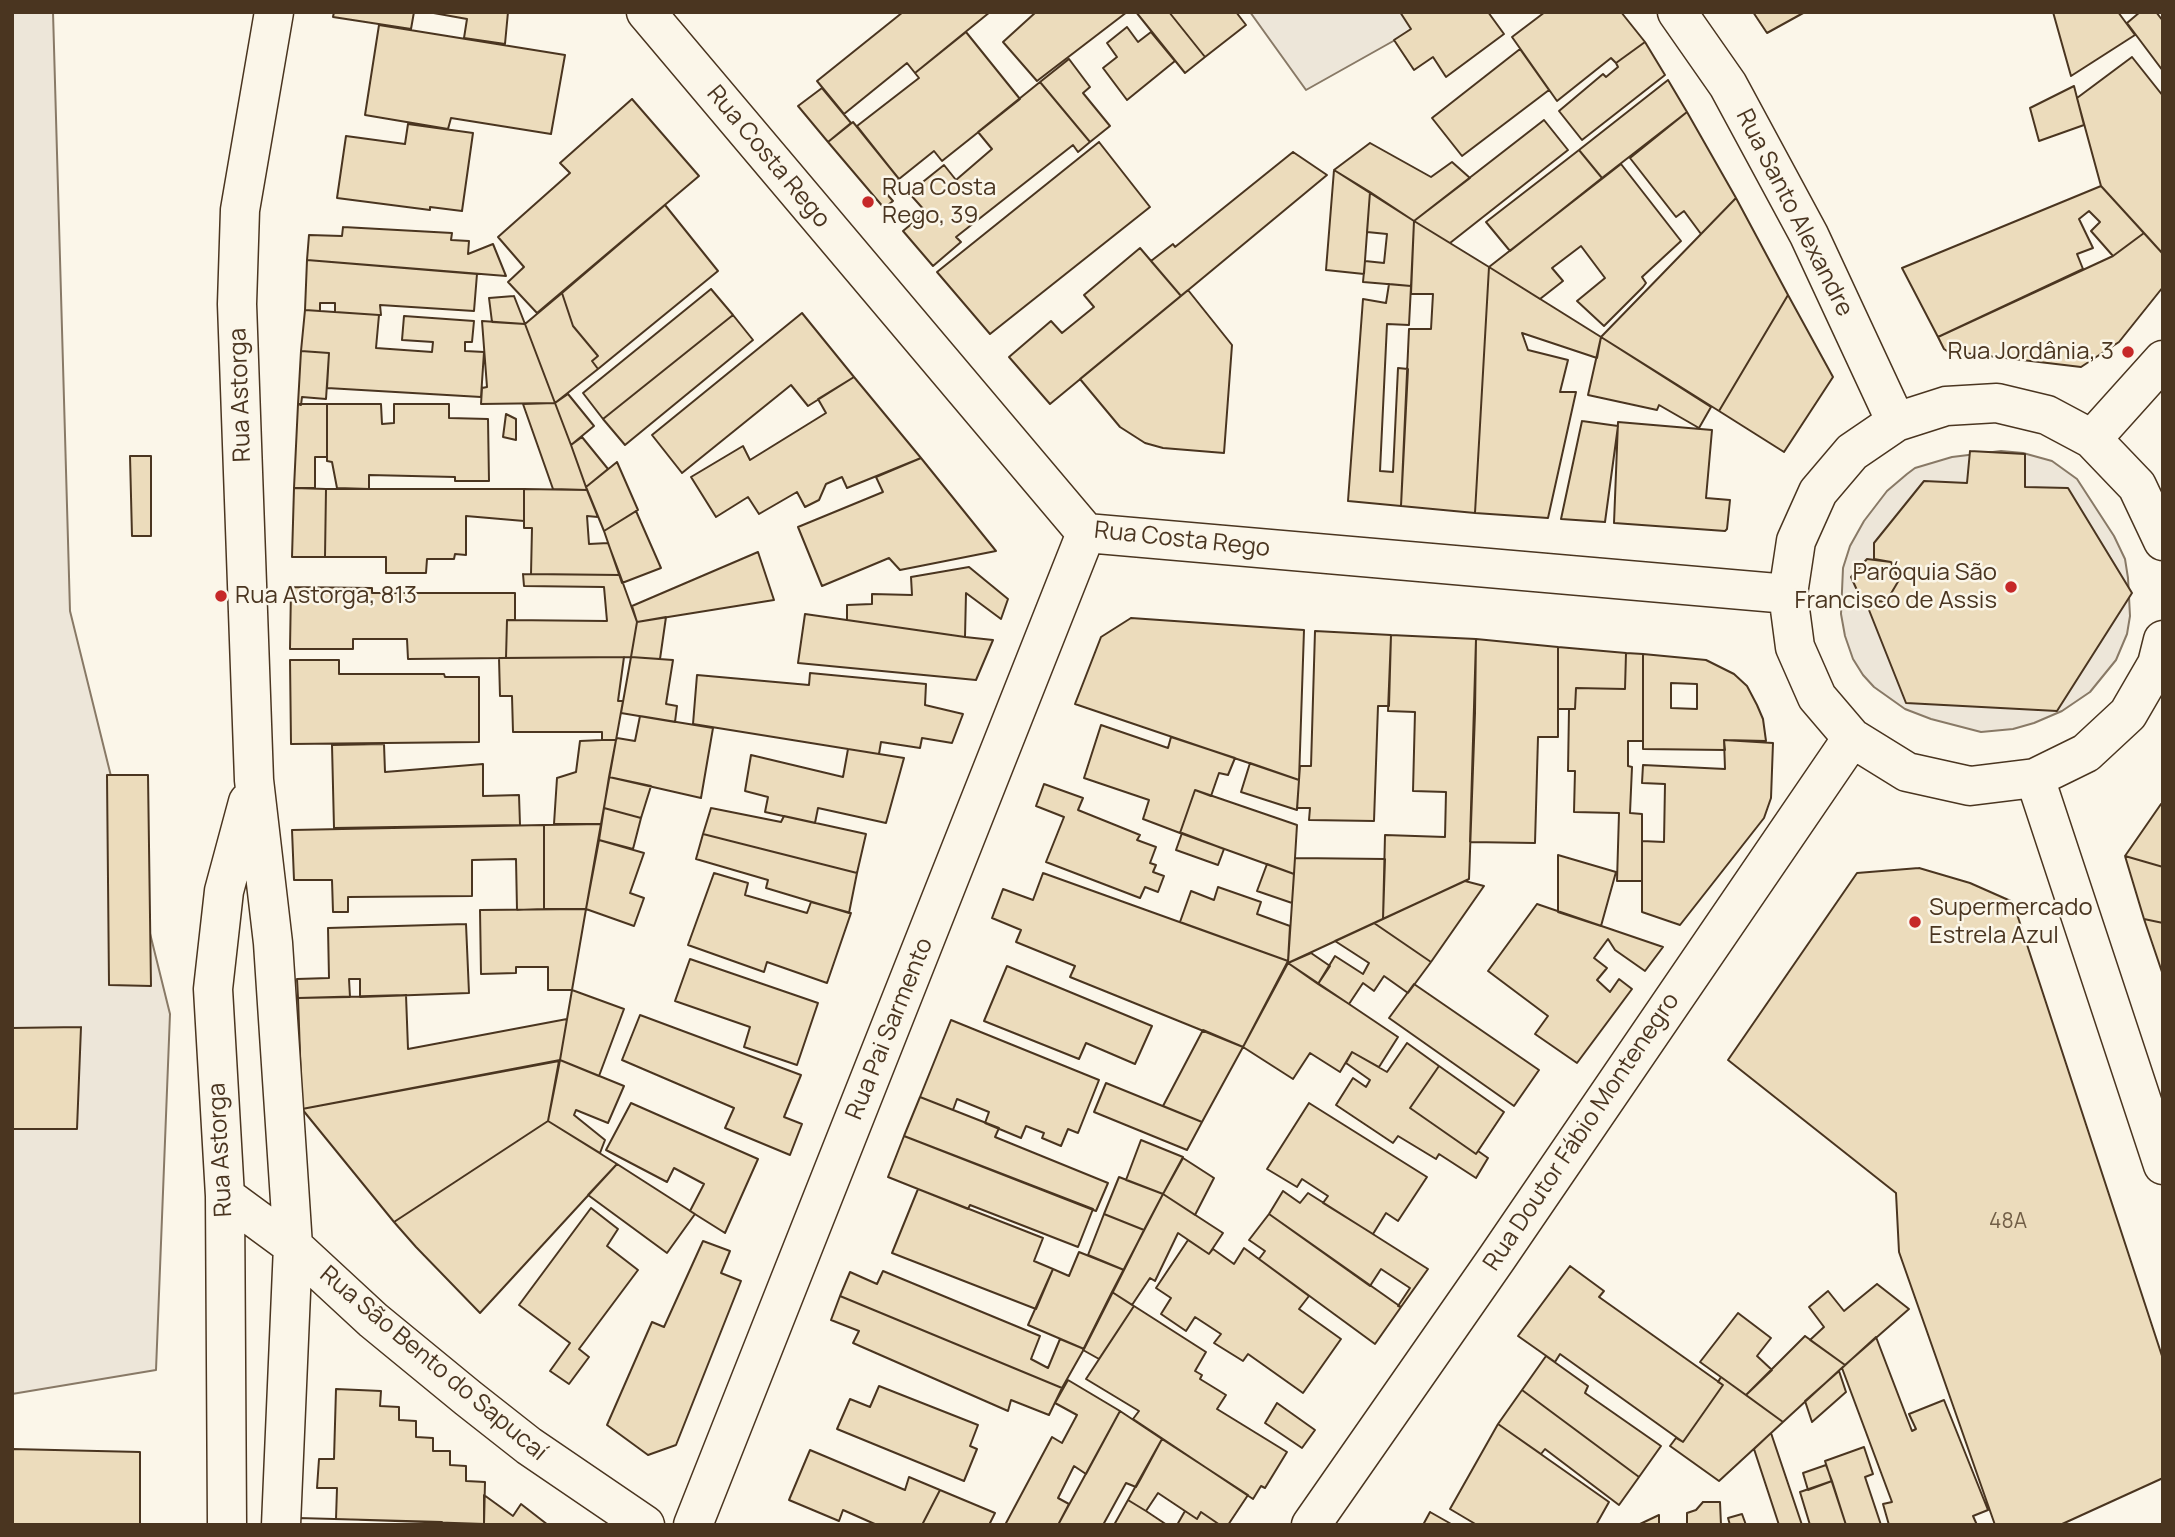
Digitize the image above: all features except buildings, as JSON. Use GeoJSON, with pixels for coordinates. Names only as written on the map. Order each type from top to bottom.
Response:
{"type":"FeatureCollection","features":[{"type":"Feature","properties":{"kind":"street","name":"Rua Astorga"},"geometry":{"type":"LineString","coordinates":[[274,12],[240,210],[237,304],[254,780],[273,943],[293,1246],[281,1525]]}},
{"type":"Feature","properties":{"kind":"street","name":"Rua Costa Rego"},"geometry":{"type":"LineString","coordinates":[[646,12],[1086,533],[1788,594]]}},
{"type":"Feature","properties":{"kind":"street","name":"Rua Santo Alexandre"},"geometry":{"type":"LineString","coordinates":[[1677,12],[1728,85],[1810,235],[1896,422]]}},
{"type":"Feature","properties":{"kind":"street"},"geometry":{"type":"LineString","coordinates":[[2092,439],[2163,360]]}},
{"type":"Feature","properties":{"kind":"street"},"geometry":{"type":"LineString","coordinates":[[2163,541],[2137,486],[2092,439],[2047,415],[1997,403],[1946,406],[1896,422],[1852,452],[1818,492],[1796,541],[1788,594],[1795,647],[1817,697],[1852,738],[1907,772],[1970,786],[2035,778],[2086,753],[2128,714],[2157,664],[2163,639]]}},
{"type":"Feature","properties":{"kind":"street","name":"Rua Pai Sarmento"},"geometry":{"type":"LineString","coordinates":[[693,1525],[1086,533]]}},
{"type":"Feature","properties":{"kind":"street","name":"Rua Doutor Fábio Montenegro"},"geometry":{"type":"LineString","coordinates":[[1311,1525],[1852,738]]}},
{"type":"Feature","properties":{"kind":"street"},"geometry":{"type":"LineString","coordinates":[[2035,778],[2163,1165]]}},
{"type":"Feature","properties":{"kind":"street","name":"Rua Astorga"},"geometry":{"type":"LineString","coordinates":[[227,1525],[225,1196],[213,989],[224,891],[254,780]]}},
{"type":"Feature","properties":{"kind":"street","name":"Rua São Bento do Sapucaí"},"geometry":{"type":"LineString","coordinates":[[225,1196],[293,1246],[373,1320],[529,1446],[645,1525]]}},
{"type":"Feature","properties":{"kind":"shaded area"},"geometry":{"type":"Polygon","coordinates":[[[12,12],[53,12],[70,611],[170,1014],[156,1370],[12,1394],[12,12]]]}},
{"type":"Feature","properties":{"kind":"shaded area"},"geometry":{"type":"Polygon","coordinates":[[[1250,12],[1445,12],[1306,90],[1250,12]]]}},
{"type":"Feature","properties":{"kind":"shaded area","name":"Paróquia São Francisco de Assis"},"geometry":{"type":"Polygon","coordinates":[[[2001,451],[2023,453],[2052,461],[2077,479],[2114,536],[2125,559],[2130,616],[2127,634],[2116,660],[2090,692],[2062,711],[2034,723],[2013,729],[1981,732],[1905,709],[1874,687],[1863,675],[1853,659],[1845,636],[1841,614],[1843,568],[1850,546],[1864,521],[1887,491],[1915,468],[1952,457],[2001,451]]]}},
{"type":"Feature","properties":{"kind":"place","name":"Rua Costa Rego, 39"},"geometry":{"type":"Point","coordinates":[868,202]}},
{"type":"Feature","properties":{"kind":"place","name":"Rua Jordânia, 3"},"geometry":{"type":"Point","coordinates":[2128,352]}},
{"type":"Feature","properties":{"kind":"place","name":"Paróquia São Francisco de Assis"},"geometry":{"type":"Point","coordinates":[2011,587]}},
{"type":"Feature","properties":{"kind":"place","name":"Rua Astorga, 813"},"geometry":{"type":"Point","coordinates":[221,596]}},
{"type":"Feature","properties":{"kind":"place","name":"Supermercado Estrela Azul"},"geometry":{"type":"Point","coordinates":[1915,922]}}]}
